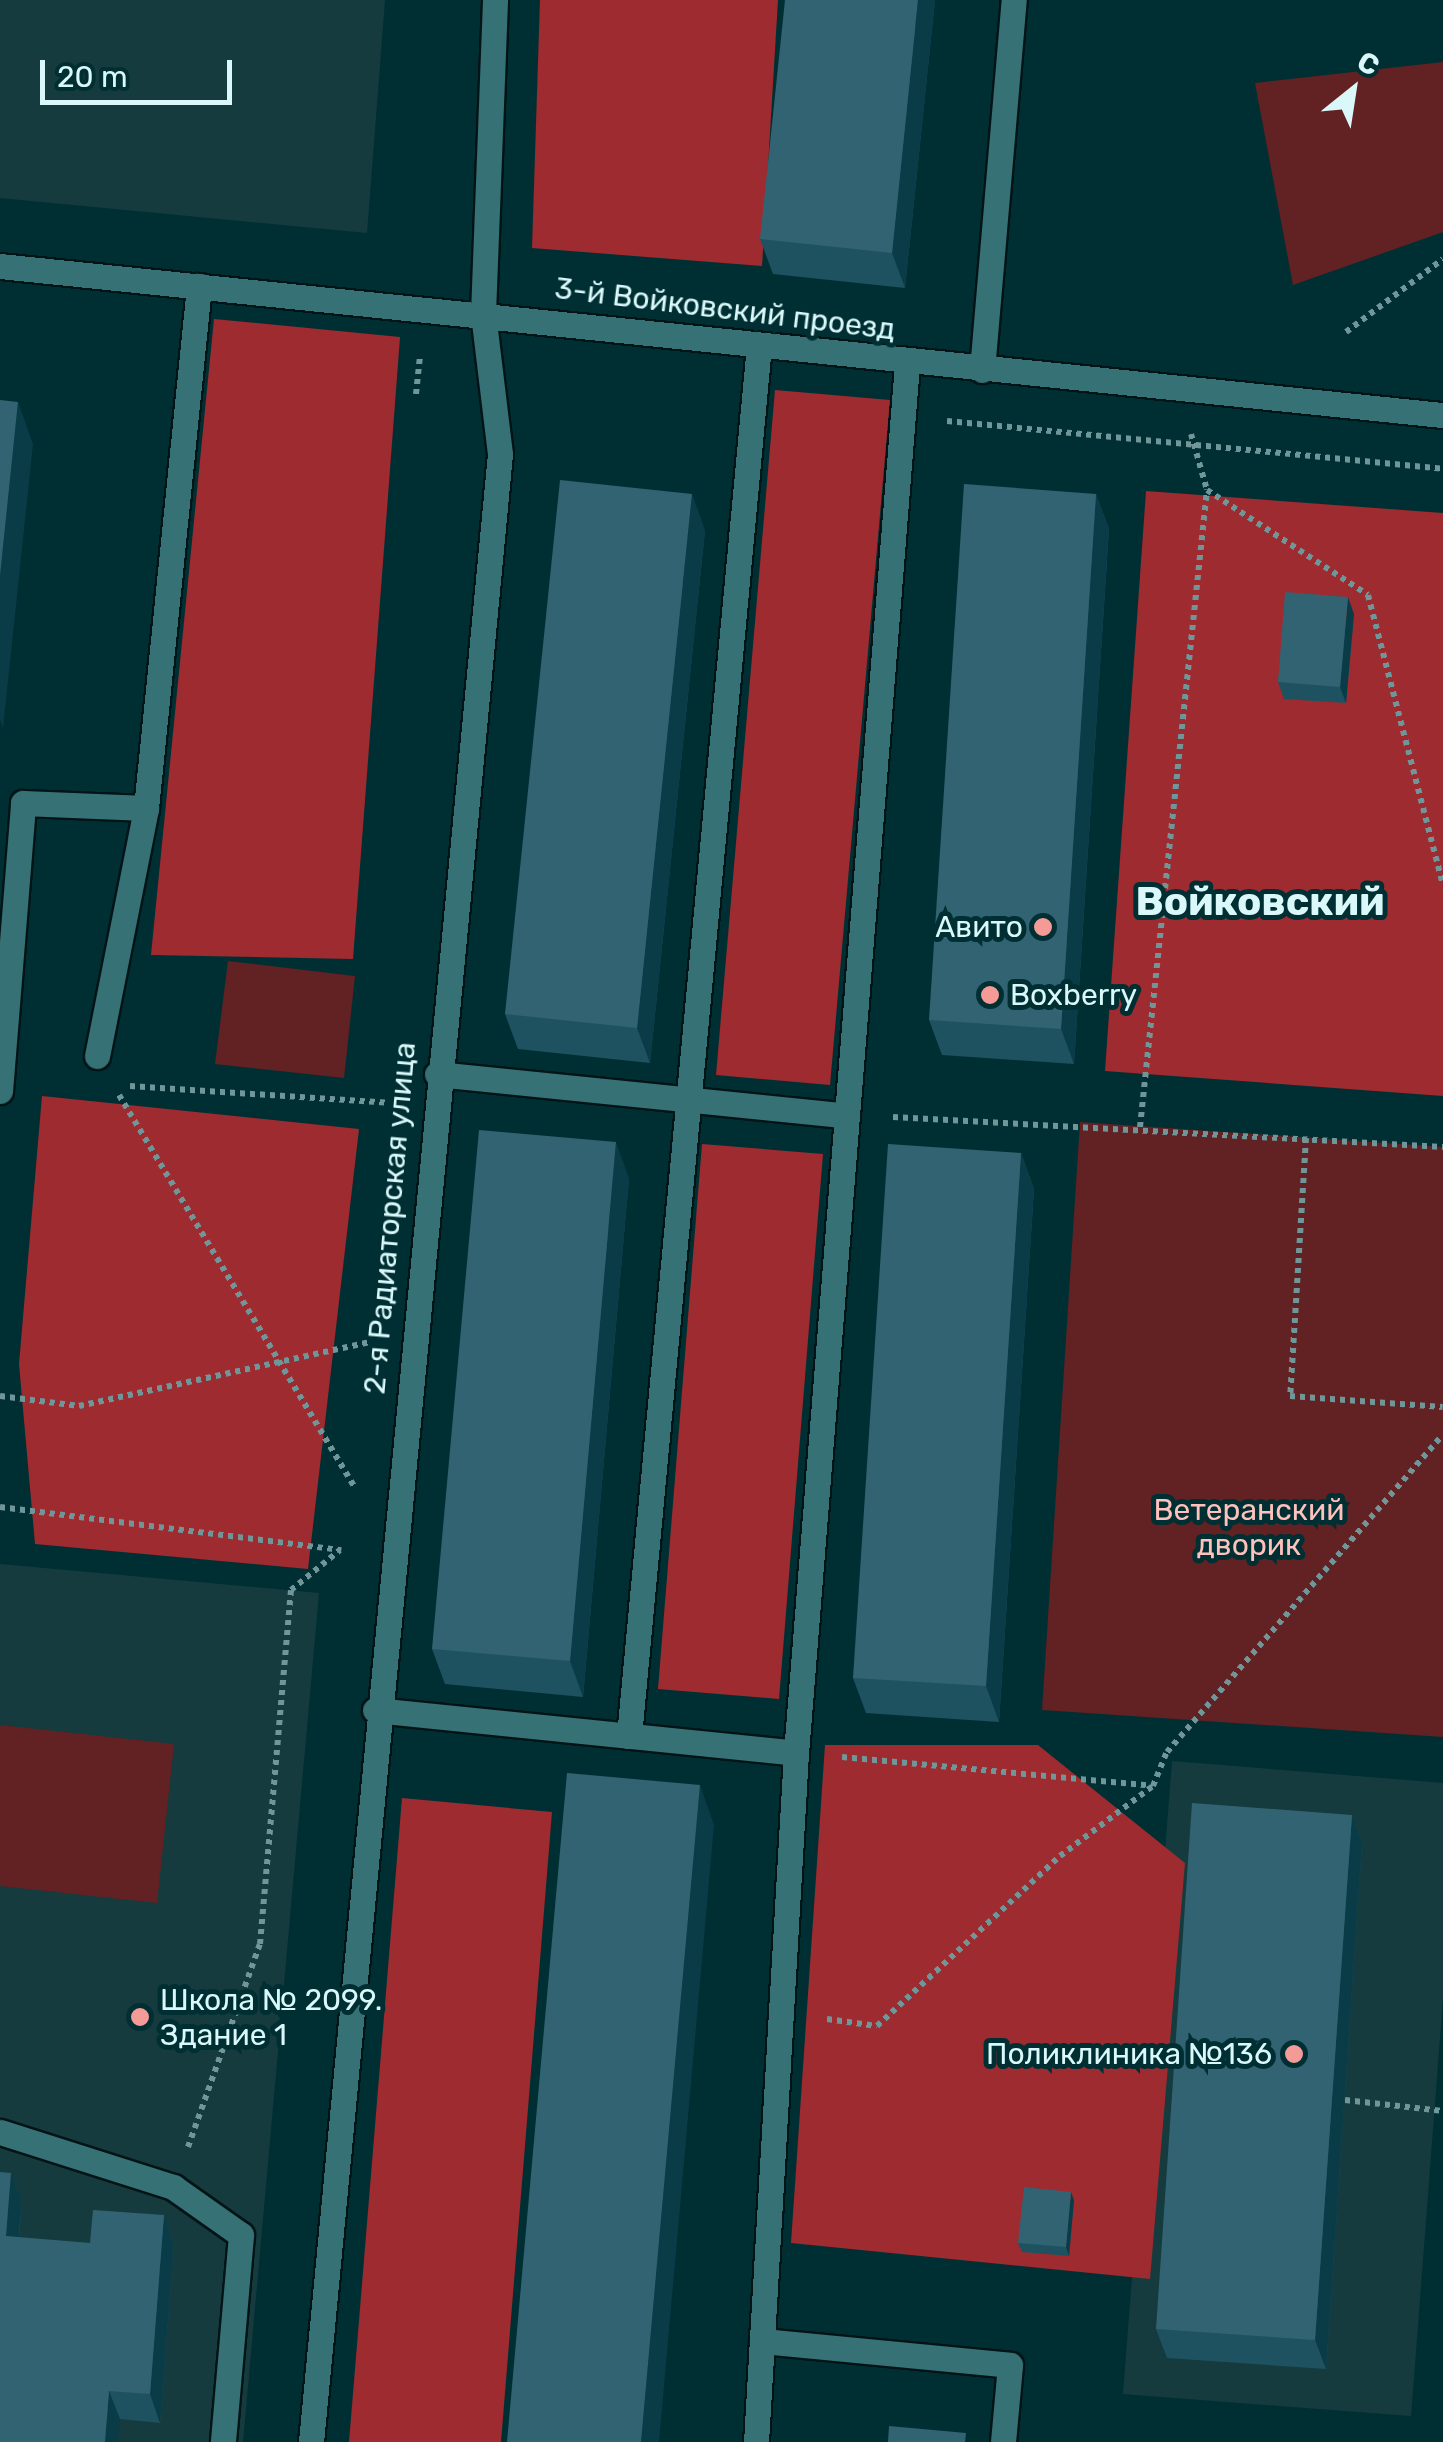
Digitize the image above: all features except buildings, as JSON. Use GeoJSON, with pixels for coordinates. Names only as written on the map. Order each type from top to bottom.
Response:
{"type":"FeatureCollection","features":[{"type":"Feature","properties":{"kind":"street","name":"2-я Радиаторская улица"},"geometry":{"type":"LineString","coordinates":[[311,2442],[376,1710],[500,454],[484,314],[496,0]]}},
{"type":"Feature","properties":{"kind":"street"},"geometry":{"type":"LineString","coordinates":[[982,370],[1014,0]]}},
{"type":"Feature","properties":{"kind":"street","name":"3-й Войковский проезд"},"geometry":{"type":"LineString","coordinates":[[0,266],[484,314],[1179,392],[1443,416]]}},
{"type":"Feature","properties":{"kind":"street"},"geometry":{"type":"LineString","coordinates":[[98,1056],[146,808],[199,286]]}},
{"type":"Feature","properties":{"kind":"street"},"geometry":{"type":"LineString","coordinates":[[629,1736],[694,1100],[759,346]]}},
{"type":"Feature","properties":{"kind":"street"},"geometry":{"type":"LineString","coordinates":[[756,2442],[796,1753],[907,363]]}},
{"type":"Feature","properties":{"kind":"street"},"geometry":{"type":"LineString","coordinates":[[0,1091],[12,802],[146,808]]}},
{"type":"Feature","properties":{"kind":"street"},"geometry":{"type":"LineString","coordinates":[[437,1074],[847,1116]]}},
{"type":"Feature","properties":{"kind":"street"},"geometry":{"type":"LineString","coordinates":[[376,1710],[796,1753]]}},
{"type":"Feature","properties":{"kind":"street"},"geometry":{"type":"LineString","coordinates":[[0,2132],[173,2187],[242,2235],[223,2442]]}},
{"type":"Feature","properties":{"kind":"street"},"geometry":{"type":"LineString","coordinates":[[762,2341],[1010,2365],[1003,2442]]}},
{"type":"Feature","properties":{"kind":"path"},"geometry":{"type":"LineString","coordinates":[[1346,332],[1443,260]]}},
{"type":"Feature","properties":{"kind":"path"},"geometry":{"type":"LineString","coordinates":[[1140,1127],[1207,490],[1179,392]]}},
{"type":"Feature","properties":{"kind":"path"},"geometry":{"type":"LineString","coordinates":[[902,416],[1443,469]]}},
{"type":"Feature","properties":{"kind":"path"},"geometry":{"type":"LineString","coordinates":[[1207,490],[1368,596],[1443,884]]}},
{"type":"Feature","properties":{"kind":"path"},"geometry":{"type":"LineString","coordinates":[[361,1496],[273,1362],[114,1085],[406,1104]]}},
{"type":"Feature","properties":{"kind":"path"},"geometry":{"type":"LineString","coordinates":[[847,1116],[1140,1127],[1443,1147]]}},
{"type":"Feature","properties":{"kind":"path"},"geometry":{"type":"LineString","coordinates":[[1306,1138],[1290,1396],[1443,1407]]}},
{"type":"Feature","properties":{"kind":"path"},"geometry":{"type":"LineString","coordinates":[[0,1396],[79,1406],[390,1338]]}},
{"type":"Feature","properties":{"kind":"path"},"geometry":{"type":"LineString","coordinates":[[877,2026],[1060,1856],[1153,1786],[1167,1752],[1443,1435]]}},
{"type":"Feature","properties":{"kind":"path"},"geometry":{"type":"LineString","coordinates":[[0,1507],[354,1552]]}},
{"type":"Feature","properties":{"kind":"path"},"geometry":{"type":"LineString","coordinates":[[173,2187],[260,1944],[291,1590],[340,1550]]}},
{"type":"Feature","properties":{"kind":"path"},"geometry":{"type":"LineString","coordinates":[[796,1753],[1153,1786]]}},
{"type":"Feature","properties":{"kind":"path"},"geometry":{"type":"LineString","coordinates":[[1345,2100],[1443,2111]]}},
{"type":"Feature","properties":{"kind":"shaded area"},"geometry":{"type":"Polygon","coordinates":[[[0,0],[385,0],[367,233],[0,198],[0,0]]]}},
{"type":"Feature","properties":{"kind":"shaded area"},"geometry":{"type":"Polygon","coordinates":[[[540,0],[778,0],[762,266],[532,248],[540,0]]]}},
{"type":"Feature","properties":{"kind":"shaded area"},"geometry":{"type":"Polygon","coordinates":[[[214,319],[400,337],[353,959],[151,955],[214,319]]]}},
{"type":"Feature","properties":{"kind":"shaded area"},"geometry":{"type":"Polygon","coordinates":[[[775,390],[890,400],[830,1085],[716,1075],[775,390]]]}},
{"type":"Feature","properties":{"kind":"shaded area"},"geometry":{"type":"Polygon","coordinates":[[[1146,491],[1443,513],[1443,1096],[1105,1071],[1146,491]]]}},
{"type":"Feature","properties":{"kind":"shaded area"},"geometry":{"type":"Polygon","coordinates":[[[42,1096],[359,1129],[308,1569],[35,1544],[19,1364],[42,1096]]]}},
{"type":"Feature","properties":{"kind":"shaded area"},"geometry":{"type":"Polygon","coordinates":[[[702,1144],[823,1154],[779,1699],[658,1689],[702,1144]]]}},
{"type":"Feature","properties":{"kind":"shaded area","name":"Школа № 2099. Здание 1"},"geometry":{"type":"Polygon","coordinates":[[[0,1564],[319,1593],[243,2442],[0,2442],[0,1564]]]}},
{"type":"Feature","properties":{"kind":"shaded area"},"geometry":{"type":"Polygon","coordinates":[[[825,1745],[1038,1745],[1185,1863],[1150,2279],[791,2243],[825,1745]]]}},
{"type":"Feature","properties":{"kind":"shaded area","name":"Поликлиника №136"},"geometry":{"type":"Polygon","coordinates":[[[1172,1761],[1443,1783],[1443,1998],[1411,2416],[1123,2394],[1172,1761]]]}},
{"type":"Feature","properties":{"kind":"shaded area"},"geometry":{"type":"Polygon","coordinates":[[[402,1798],[552,1812],[501,2442],[349,2442],[402,1798]]]}},
{"type":"Feature","properties":{"kind":"green space"},"geometry":{"type":"Polygon","coordinates":[[[1443,62],[1443,232],[1293,285],[1255,83],[1443,62]]]}},
{"type":"Feature","properties":{"kind":"green space"},"geometry":{"type":"Polygon","coordinates":[[[228,961],[355,976],[344,1078],[215,1064],[228,961]]]}},
{"type":"Feature","properties":{"kind":"green space","name":"Ветеранский дворик"},"geometry":{"type":"Polygon","coordinates":[[[1080,1122],[1443,1147],[1443,1737],[1042,1710],[1080,1122]]]}},
{"type":"Feature","properties":{"kind":"green space"},"geometry":{"type":"Polygon","coordinates":[[[0,1725],[174,1744],[157,1903],[0,1886],[0,1725]]]}},
{"type":"Feature","properties":{"kind":"place","name":"Авито"},"geometry":{"type":"Point","coordinates":[1043,927]}},
{"type":"Feature","properties":{"kind":"place","name":"Boxberry"},"geometry":{"type":"Point","coordinates":[990,995]}},
{"type":"Feature","properties":{"kind":"place","name":"Школа № 2099. Здание 1"},"geometry":{"type":"Point","coordinates":[140,2017]}},
{"type":"Feature","properties":{"kind":"place","name":"Поликлиника №136"},"geometry":{"type":"Point","coordinates":[1294,2054]}},
{"type":"Feature","properties":{"kind":"district","name":"Войковский"},"geometry":{"type":"Point","coordinates":[1260,902]}}]}
